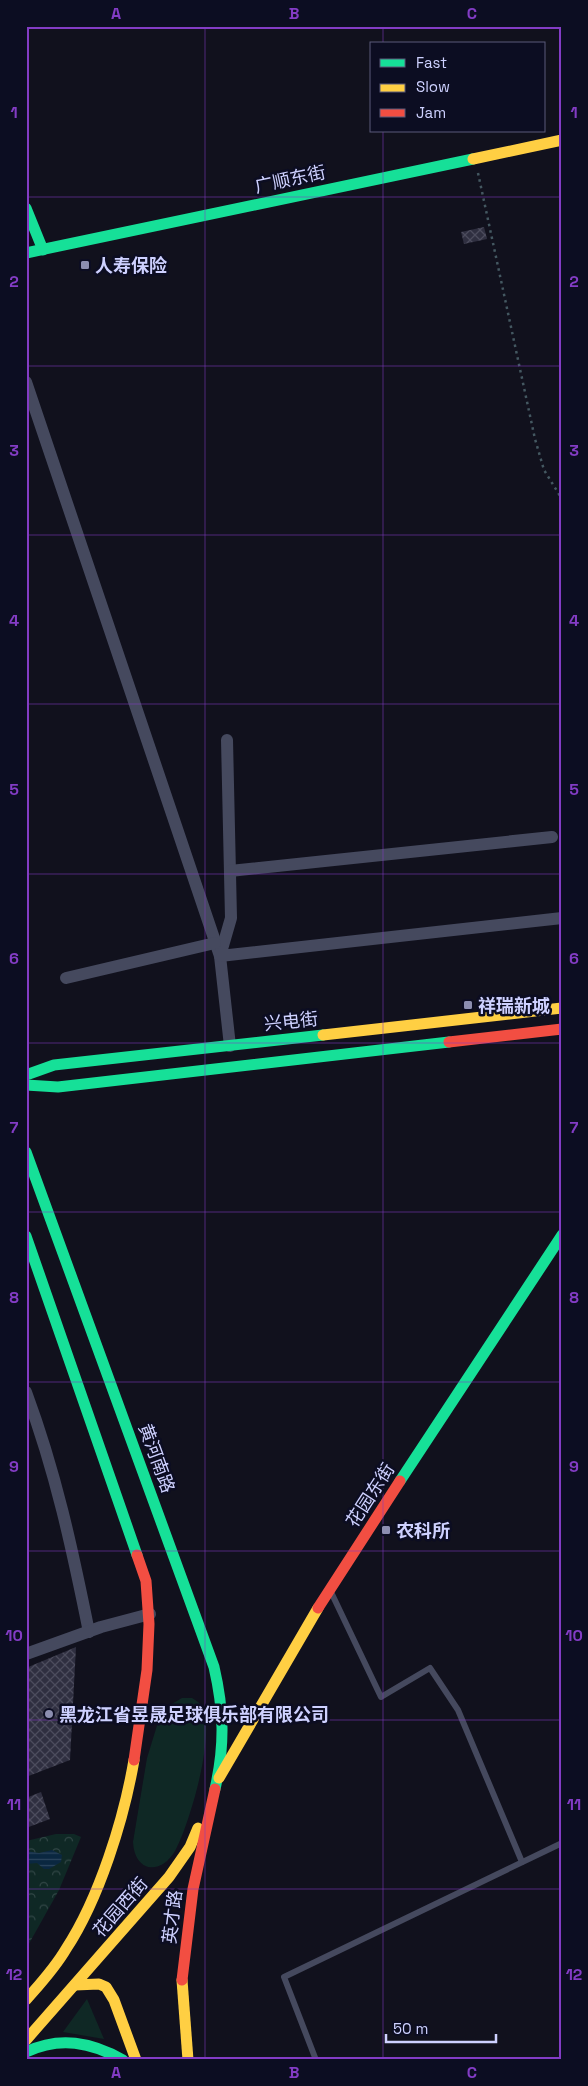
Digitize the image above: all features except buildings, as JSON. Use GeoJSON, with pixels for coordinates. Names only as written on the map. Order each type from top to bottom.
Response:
{"type":"FeatureCollection","features":[{"type":"Feature","properties":{"kind":"main road","name":"广顺东街"},"geometry":{"type":"LineString","coordinates":[[26,253],[562,140]]}},
{"type":"Feature","properties":{"kind":"main road"},"geometry":{"type":"LineString","coordinates":[[26,208],[43,250]]}},
{"type":"Feature","properties":{"kind":"main road","name":"兴电街"},"geometry":{"type":"LineString","coordinates":[[26,1075],[54,1065],[562,1008]]}},
{"type":"Feature","properties":{"kind":"main road"},"geometry":{"type":"LineString","coordinates":[[26,1085],[58,1087],[232,1065],[562,1029]]}},
{"type":"Feature","properties":{"kind":"main road"},"geometry":{"type":"LineString","coordinates":[[230,1046],[232,1065]]}},
{"type":"Feature","properties":{"kind":"main road","name":"黄河南路"},"geometry":{"type":"LineString","coordinates":[[26,1152],[38,1223],[214,1667],[222,1702],[223,1742],[217,1781]]}},
{"type":"Feature","properties":{"kind":"main road","name":"花园东街"},"geometry":{"type":"LineString","coordinates":[[217,1781],[329,1589],[562,1235]]}},
{"type":"Feature","properties":{"kind":"main road"},"geometry":{"type":"LineString","coordinates":[[26,1236],[146,1581],[150,1614]]}},
{"type":"Feature","properties":{"kind":"main road","name":"花园西街"},"geometry":{"type":"LineString","coordinates":[[26,2000],[72,1941],[111,1850],[133,1768],[144,1700],[150,1614]]}},
{"type":"Feature","properties":{"kind":"main road","name":"花园西街"},"geometry":{"type":"LineString","coordinates":[[26,2040],[169,1877],[190,1848],[217,1781]]}},
{"type":"Feature","properties":{"kind":"main road","name":"英才路"},"geometry":{"type":"LineString","coordinates":[[188,2060],[182,1985],[186,1936],[193,1888],[217,1781]]}},
{"type":"Feature","properties":{"kind":"main road"},"geometry":{"type":"LineString","coordinates":[[75,1985],[98,1984],[106,1986],[112,1996],[136,2060]]}},
{"type":"Feature","properties":{"kind":"main road"},"geometry":{"type":"LineString","coordinates":[[26,2052],[35,2047],[62,2041],[82,2042],[104,2049],[123,2060]]}},
{"type":"Feature","properties":{"kind":"street"},"geometry":{"type":"LineString","coordinates":[[26,382],[220,956],[230,1046]]}},
{"type":"Feature","properties":{"kind":"street"},"geometry":{"type":"LineString","coordinates":[[220,956],[231,918],[227,740]]}},
{"type":"Feature","properties":{"kind":"street"},"geometry":{"type":"LineString","coordinates":[[230,870],[552,837]]}},
{"type":"Feature","properties":{"kind":"street"},"geometry":{"type":"LineString","coordinates":[[220,956],[562,918]]}},
{"type":"Feature","properties":{"kind":"street"},"geometry":{"type":"LineString","coordinates":[[66,978],[215,943]]}},
{"type":"Feature","properties":{"kind":"street"},"geometry":{"type":"LineString","coordinates":[[26,1392],[42,1436],[62,1502],[89,1632]]}},
{"type":"Feature","properties":{"kind":"street"},"geometry":{"type":"LineString","coordinates":[[26,1654],[89,1632],[150,1614]]}},
{"type":"Feature","properties":{"kind":"lane"},"geometry":{"type":"LineString","coordinates":[[329,1589],[381,1696],[430,1668],[458,1710],[522,1862]]}},
{"type":"Feature","properties":{"kind":"lane"},"geometry":{"type":"LineString","coordinates":[[316,2060],[284,1977],[562,1843]]}},
{"type":"Feature","properties":{"kind":"path"},"geometry":{"type":"LineString","coordinates":[[475,158],[536,439],[544,470],[562,499]]}},
{"type":"Feature","properties":{"kind":"path"},"geometry":{"type":"LineString","coordinates":[[485,233],[490,231]]}},
{"type":"Feature","properties":{"kind":"green space"},"geometry":{"type":"Polygon","coordinates":[[[182,1698],[192,1698],[198,1702],[205,1717],[206,1734],[200,1778],[181,1839],[175,1851],[163,1864],[150,1867],[143,1865],[138,1860],[133,1842],[147,1758],[159,1719],[170,1705],[182,1698]]]}},
{"type":"Feature","properties":{"kind":"green space"},"geometry":{"type":"Polygon","coordinates":[[[56,1834],[74,1834],[81,1837],[59,1890],[26,1949],[26,1841],[56,1834]]]}},
{"type":"Feature","properties":{"kind":"green space"},"geometry":{"type":"Polygon","coordinates":[[[87,1999],[104,2039],[63,2032],[87,1999]]]}},
{"type":"Feature","properties":{"kind":"water"},"geometry":{"type":"Polygon","coordinates":[[[52,1850],[62,1855],[61,1862],[49,1869],[44,1869],[37,1863],[26,1864],[26,1851],[39,1853],[52,1850]]]}},
{"type":"Feature","properties":{"kind":"traffic: fast"},"geometry":{"type":"LineString","coordinates":[[26,253],[473,159]]}},
{"type":"Feature","properties":{"kind":"traffic: fast"},"geometry":{"type":"LineString","coordinates":[[26,208],[43,250]]}},
{"type":"Feature","properties":{"kind":"traffic: fast"},"geometry":{"type":"LineString","coordinates":[[26,1075],[54,1065],[323,1035]]}},
{"type":"Feature","properties":{"kind":"traffic: fast"},"geometry":{"type":"LineString","coordinates":[[26,1085],[58,1087],[449,1042]]}},
{"type":"Feature","properties":{"kind":"traffic: fast"},"geometry":{"type":"LineString","coordinates":[[26,1152],[214,1667],[220,1698],[222,1728],[222,1742],[215,1789]]}},
{"type":"Feature","properties":{"kind":"traffic: fast"},"geometry":{"type":"LineString","coordinates":[[400,1481],[562,1235]]}},
{"type":"Feature","properties":{"kind":"traffic: fast"},"geometry":{"type":"LineString","coordinates":[[26,1236],[137,1555]]}},
{"type":"Feature","properties":{"kind":"traffic: fast"},"geometry":{"type":"LineString","coordinates":[[26,2052],[51,2044],[75,2043],[99,2049],[123,2060]]}},
{"type":"Feature","properties":{"kind":"traffic: slow"},"geometry":{"type":"LineString","coordinates":[[473,159],[562,140]]}},
{"type":"Feature","properties":{"kind":"traffic: slow"},"geometry":{"type":"LineString","coordinates":[[323,1035],[562,1008]]}},
{"type":"Feature","properties":{"kind":"traffic: slow"},"geometry":{"type":"LineString","coordinates":[[219,1778],[318,1608]]}},
{"type":"Feature","properties":{"kind":"traffic: slow"},"geometry":{"type":"LineString","coordinates":[[26,2000],[62,1956],[89,1907],[117,1833],[134,1760]]}},
{"type":"Feature","properties":{"kind":"traffic: slow"},"geometry":{"type":"LineString","coordinates":[[26,2040],[169,1877],[190,1847],[198,1828]]}},
{"type":"Feature","properties":{"kind":"traffic: slow"},"geometry":{"type":"LineString","coordinates":[[182,1980],[188,2060]]}},
{"type":"Feature","properties":{"kind":"traffic: slow"},"geometry":{"type":"LineString","coordinates":[[75,1985],[99,1984],[106,1987],[114,2000],[136,2060]]}},
{"type":"Feature","properties":{"kind":"traffic: jam"},"geometry":{"type":"LineString","coordinates":[[449,1042],[562,1029]]}},
{"type":"Feature","properties":{"kind":"traffic: jam"},"geometry":{"type":"LineString","coordinates":[[318,1608],[400,1481]]}},
{"type":"Feature","properties":{"kind":"traffic: jam"},"geometry":{"type":"LineString","coordinates":[[134,1760],[147,1670],[149,1624],[146,1581],[137,1555]]}},
{"type":"Feature","properties":{"kind":"traffic: jam"},"geometry":{"type":"LineString","coordinates":[[182,1980],[193,1889],[215,1789]]}},
{"type":"Feature","properties":{"kind":"place","name":"人寿保险"},"geometry":{"type":"Point","coordinates":[85,265]}},
{"type":"Feature","properties":{"kind":"place","name":"祥瑞新城"},"geometry":{"type":"Point","coordinates":[468,1005]}},
{"type":"Feature","properties":{"kind":"place","name":"农科所"},"geometry":{"type":"Point","coordinates":[386,1530]}},
{"type":"Feature","properties":{"kind":"place","name":"黑龙江省昱晟足球俱乐部有限公司"},"geometry":{"type":"Point","coordinates":[49,1714]}}]}
